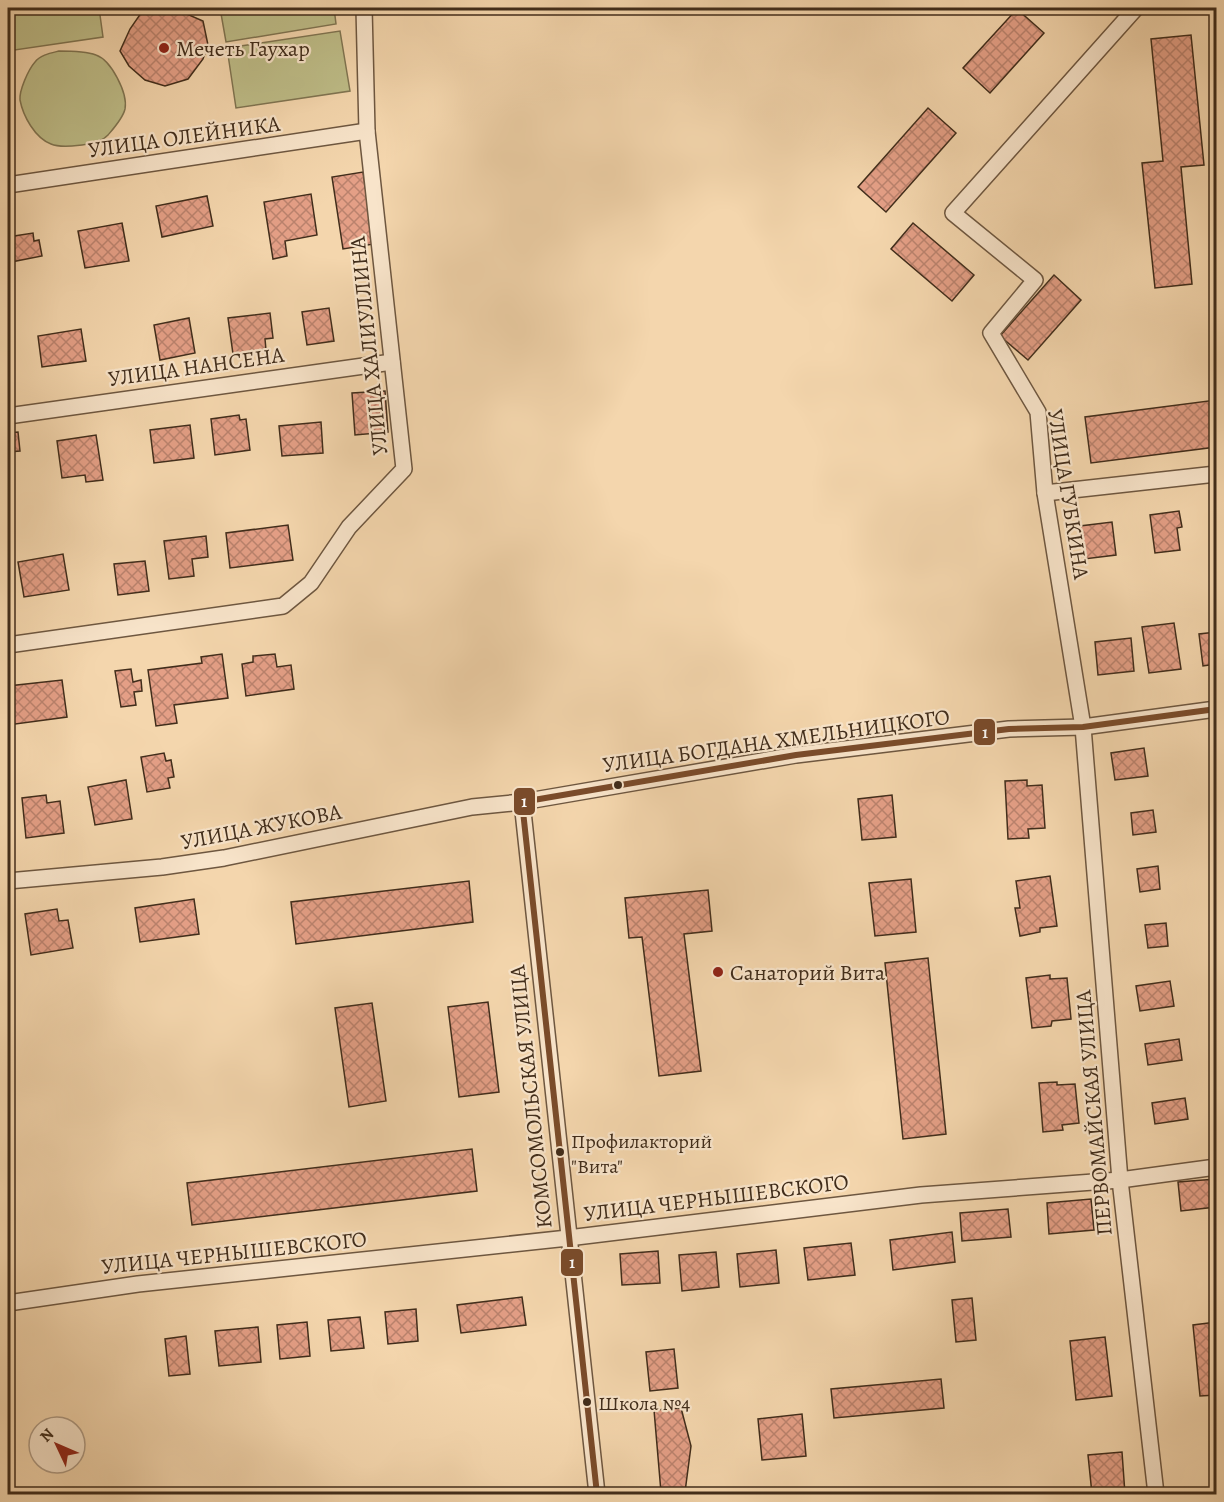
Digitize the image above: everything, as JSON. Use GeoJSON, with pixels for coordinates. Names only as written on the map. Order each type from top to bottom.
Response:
{"type":"FeatureCollection","features":[{"type":"Feature","properties":{"kind":"street","name":"УЛИЦА ХАЛИУЛЛИНА"},"geometry":{"type":"LineString","coordinates":[[8,645],[283,606],[310,583],[349,527],[404,469],[367,131],[364,8]]}},
{"type":"Feature","properties":{"kind":"street","name":"УЛИЦА ГУБКИНА"},"geometry":{"type":"LineString","coordinates":[[1083,727],[1046,493],[1038,412],[991,333],[1035,280],[953,213],[1136,8]]}},
{"type":"Feature","properties":{"kind":"street","name":"УЛИЦА ОЛЕЙНИКА"},"geometry":{"type":"LineString","coordinates":[[8,184],[367,131]]}},
{"type":"Feature","properties":{"kind":"street","name":"УЛИЦА НАНСЕНА"},"geometry":{"type":"LineString","coordinates":[[8,416],[392,362]]}},
{"type":"Feature","properties":{"kind":"street"},"geometry":{"type":"LineString","coordinates":[[1046,493],[1216,474]]}},
{"type":"Feature","properties":{"kind":"street","name":"УЛИЦА БОГДАНА ХМЕЛЬНИЦКОГО"},"geometry":{"type":"LineString","coordinates":[[522,802],[796,755],[1009,729],[1083,727],[1216,709]]}},
{"type":"Feature","properties":{"kind":"street","name":"ПЕРВОМАЙСКАЯ УЛИЦА"},"geometry":{"type":"LineString","coordinates":[[1083,727],[1120,1180],[1156,1494]]}},
{"type":"Feature","properties":{"kind":"street","name":"УЛИЦА ЖУКОВА"},"geometry":{"type":"LineString","coordinates":[[8,881],[162,867],[224,858],[472,807],[522,802]]}},
{"type":"Feature","properties":{"kind":"street","name":"КОМСОМОЛЬСКАЯ УЛИЦА"},"geometry":{"type":"LineString","coordinates":[[522,802],[597,1494]]}},
{"type":"Feature","properties":{"kind":"street","name":"УЛИЦА ЧЕРНЫШЕВСКОГО"},"geometry":{"type":"LineString","coordinates":[[8,1303],[138,1284],[568,1238],[921,1195],[1120,1180],[1216,1167]]}},
{"type":"Feature","properties":{"kind":"shaded area"},"geometry":{"type":"Polygon","coordinates":[[[8,8],[99,8],[103,37],[8,51],[8,8]]]}},
{"type":"Feature","properties":{"kind":"shaded area"},"geometry":{"type":"Polygon","coordinates":[[[220,8],[334,8],[336,24],[226,42],[220,8]]]}},
{"type":"Feature","properties":{"kind":"shaded area"},"geometry":{"type":"Polygon","coordinates":[[[340,31],[350,91],[236,108],[227,48],[340,31]]]}},
{"type":"Feature","properties":{"kind":"shaded area"},"geometry":{"type":"Polygon","coordinates":[[[59,51],[87,53],[102,58],[113,70],[121,86],[125,102],[124,112],[118,123],[100,141],[71,146],[51,144],[35,132],[24,113],[20,96],[30,70],[40,58],[59,51]]]}},
{"type":"Feature","properties":{"kind":"building","name":"Мечеть Гаухар"},"geometry":{"type":"Polygon","coordinates":[[[154,8],[173,8],[203,21],[208,45],[203,59],[188,79],[165,86],[145,80],[129,66],[120,51],[130,29],[141,13],[154,8]]]}},
{"type":"Feature","properties":{"kind":"building"},"geometry":{"type":"Polygon","coordinates":[[[1017,9],[1044,33],[990,93],[963,68],[1017,9]]]}},
{"type":"Feature","properties":{"kind":"building"},"geometry":{"type":"Polygon","coordinates":[[[1191,35],[1204,165],[1181,167],[1192,284],[1155,288],[1142,163],[1163,161],[1151,39],[1191,35]]]}},
{"type":"Feature","properties":{"kind":"building"},"geometry":{"type":"Polygon","coordinates":[[[928,108],[956,133],[886,212],[858,187],[928,108]]]}},
{"type":"Feature","properties":{"kind":"building"},"geometry":{"type":"Polygon","coordinates":[[[363,172],[374,244],[343,249],[332,177],[363,172]]]}},
{"type":"Feature","properties":{"kind":"building"},"geometry":{"type":"Polygon","coordinates":[[[311,194],[317,235],[285,241],[287,256],[273,259],[264,202],[311,194]]]}},
{"type":"Feature","properties":{"kind":"building"},"geometry":{"type":"Polygon","coordinates":[[[207,196],[213,226],[162,237],[156,206],[207,196]]]}},
{"type":"Feature","properties":{"kind":"building"},"geometry":{"type":"Polygon","coordinates":[[[122,223],[129,261],[85,268],[78,231],[122,223]]]}},
{"type":"Feature","properties":{"kind":"building"},"geometry":{"type":"Polygon","coordinates":[[[913,223],[974,275],[952,301],[891,249],[913,223]]]}},
{"type":"Feature","properties":{"kind":"building"},"geometry":{"type":"Polygon","coordinates":[[[33,233],[34,241],[39,240],[42,256],[11,262],[8,237],[33,233]]]}},
{"type":"Feature","properties":{"kind":"building"},"geometry":{"type":"Polygon","coordinates":[[[1054,275],[1081,300],[1028,360],[1000,336],[1054,275]]]}},
{"type":"Feature","properties":{"kind":"building"},"geometry":{"type":"Polygon","coordinates":[[[329,308],[334,341],[307,345],[302,312],[329,308]]]}},
{"type":"Feature","properties":{"kind":"building"},"geometry":{"type":"Polygon","coordinates":[[[270,313],[273,338],[265,339],[266,350],[233,354],[228,318],[270,313]]]}},
{"type":"Feature","properties":{"kind":"building"},"geometry":{"type":"Polygon","coordinates":[[[189,318],[195,353],[160,360],[154,325],[189,318]]]}},
{"type":"Feature","properties":{"kind":"building"},"geometry":{"type":"Polygon","coordinates":[[[81,329],[86,361],[42,367],[38,336],[81,329]]]}},
{"type":"Feature","properties":{"kind":"building"},"geometry":{"type":"Polygon","coordinates":[[[385,391],[388,432],[355,435],[352,393],[385,391]]]}},
{"type":"Feature","properties":{"kind":"building"},"geometry":{"type":"Polygon","coordinates":[[[1216,400],[1216,447],[1091,463],[1085,417],[1216,400]]]}},
{"type":"Feature","properties":{"kind":"building"},"geometry":{"type":"Polygon","coordinates":[[[239,415],[240,420],[246,419],[250,450],[215,455],[211,419],[239,415]]]}},
{"type":"Feature","properties":{"kind":"building"},"geometry":{"type":"Polygon","coordinates":[[[321,422],[323,453],[282,456],[279,426],[321,422]]]}},
{"type":"Feature","properties":{"kind":"building"},"geometry":{"type":"Polygon","coordinates":[[[190,425],[194,458],[154,463],[150,430],[190,425]]]}},
{"type":"Feature","properties":{"kind":"building"},"geometry":{"type":"Polygon","coordinates":[[[18,432],[20,451],[8,452],[8,433],[18,432]]]}},
{"type":"Feature","properties":{"kind":"building"},"geometry":{"type":"Polygon","coordinates":[[[96,435],[103,480],[86,482],[85,475],[62,478],[57,441],[96,435]]]}},
{"type":"Feature","properties":{"kind":"building"},"geometry":{"type":"Polygon","coordinates":[[[1179,511],[1182,527],[1177,528],[1180,550],[1155,553],[1150,515],[1179,511]]]}},
{"type":"Feature","properties":{"kind":"building"},"geometry":{"type":"Polygon","coordinates":[[[1216,516],[1216,545],[1214,545],[1210,517],[1216,516]]]}},
{"type":"Feature","properties":{"kind":"building"},"geometry":{"type":"Polygon","coordinates":[[[1112,522],[1116,555],[1084,559],[1080,526],[1112,522]]]}},
{"type":"Feature","properties":{"kind":"building"},"geometry":{"type":"Polygon","coordinates":[[[288,525],[293,560],[230,568],[226,533],[288,525]]]}},
{"type":"Feature","properties":{"kind":"building"},"geometry":{"type":"Polygon","coordinates":[[[206,536],[208,557],[192,559],[194,576],[169,579],[164,541],[206,536]]]}},
{"type":"Feature","properties":{"kind":"building"},"geometry":{"type":"Polygon","coordinates":[[[63,554],[69,590],[24,597],[18,562],[63,554]]]}},
{"type":"Feature","properties":{"kind":"building"},"geometry":{"type":"Polygon","coordinates":[[[145,561],[149,591],[118,595],[114,564],[145,561]]]}},
{"type":"Feature","properties":{"kind":"building"},"geometry":{"type":"Polygon","coordinates":[[[1174,623],[1181,669],[1149,673],[1142,627],[1174,623]]]}},
{"type":"Feature","properties":{"kind":"building"},"geometry":{"type":"Polygon","coordinates":[[[1216,632],[1216,664],[1203,666],[1199,634],[1216,632]]]}},
{"type":"Feature","properties":{"kind":"building"},"geometry":{"type":"Polygon","coordinates":[[[1131,638],[1134,671],[1098,675],[1095,642],[1131,638]]]}},
{"type":"Feature","properties":{"kind":"building"},"geometry":{"type":"Polygon","coordinates":[[[222,654],[228,698],[174,705],[177,723],[156,726],[148,670],[202,663],[201,657],[222,654]]]}},
{"type":"Feature","properties":{"kind":"building"},"geometry":{"type":"Polygon","coordinates":[[[275,654],[277,667],[291,665],[294,689],[246,696],[242,664],[253,662],[253,656],[275,654]]]}},
{"type":"Feature","properties":{"kind":"building"},"geometry":{"type":"Polygon","coordinates":[[[131,669],[133,682],[141,680],[142,691],[134,692],[136,705],[121,707],[115,671],[131,669]]]}},
{"type":"Feature","properties":{"kind":"building"},"geometry":{"type":"Polygon","coordinates":[[[62,680],[67,717],[8,725],[8,686],[62,680]]]}},
{"type":"Feature","properties":{"kind":"building"},"geometry":{"type":"Polygon","coordinates":[[[1144,748],[1148,776],[1115,780],[1111,753],[1144,748]]]}},
{"type":"Feature","properties":{"kind":"building"},"geometry":{"type":"Polygon","coordinates":[[[164,753],[166,761],[171,760],[174,777],[168,778],[170,788],[147,792],[141,757],[164,753]]]}},
{"type":"Feature","properties":{"kind":"building"},"geometry":{"type":"Polygon","coordinates":[[[126,780],[132,819],[95,825],[88,787],[126,780]]]}},
{"type":"Feature","properties":{"kind":"building"},"geometry":{"type":"Polygon","coordinates":[[[1027,780],[1027,786],[1042,785],[1045,828],[1028,829],[1029,838],[1008,839],[1005,781],[1027,780]]]}},
{"type":"Feature","properties":{"kind":"building"},"geometry":{"type":"Polygon","coordinates":[[[46,795],[47,803],[60,801],[64,833],[26,838],[22,798],[46,795]]]}},
{"type":"Feature","properties":{"kind":"building"},"geometry":{"type":"Polygon","coordinates":[[[892,795],[896,837],[862,840],[858,799],[892,795]]]}},
{"type":"Feature","properties":{"kind":"building"},"geometry":{"type":"Polygon","coordinates":[[[1153,810],[1156,832],[1133,835],[1131,813],[1153,810]]]}},
{"type":"Feature","properties":{"kind":"building"},"geometry":{"type":"Polygon","coordinates":[[[1158,866],[1160,889],[1140,892],[1137,869],[1158,866]]]}},
{"type":"Feature","properties":{"kind":"building"},"geometry":{"type":"Polygon","coordinates":[[[1050,876],[1057,926],[1040,928],[1040,932],[1020,936],[1015,908],[1020,908],[1016,881],[1050,876]]]}},
{"type":"Feature","properties":{"kind":"building"},"geometry":{"type":"Polygon","coordinates":[[[911,879],[916,932],[875,936],[869,883],[911,879]]]}},
{"type":"Feature","properties":{"kind":"building"},"geometry":{"type":"Polygon","coordinates":[[[469,881],[473,922],[296,944],[291,902],[469,881]]]}},
{"type":"Feature","properties":{"kind":"building"},"geometry":{"type":"Polygon","coordinates":[[[708,890],[712,931],[684,934],[701,1071],[659,1076],[642,937],[629,938],[625,898],[708,890]]]}},
{"type":"Feature","properties":{"kind":"building"},"geometry":{"type":"Polygon","coordinates":[[[194,899],[199,934],[140,942],[135,908],[194,899]]]}},
{"type":"Feature","properties":{"kind":"building"},"geometry":{"type":"Polygon","coordinates":[[[57,909],[59,921],[68,920],[73,948],[31,955],[25,914],[57,909]]]}},
{"type":"Feature","properties":{"kind":"building"},"geometry":{"type":"Polygon","coordinates":[[[1166,923],[1168,946],[1148,948],[1145,925],[1166,923]]]}},
{"type":"Feature","properties":{"kind":"building"},"geometry":{"type":"Polygon","coordinates":[[[928,958],[946,1134],[903,1139],[885,963],[928,958]]]}},
{"type":"Feature","properties":{"kind":"building"},"geometry":{"type":"Polygon","coordinates":[[[1050,975],[1050,979],[1067,978],[1071,1019],[1052,1021],[1051,1026],[1032,1028],[1026,978],[1050,975]]]}},
{"type":"Feature","properties":{"kind":"building"},"geometry":{"type":"Polygon","coordinates":[[[1170,981],[1174,1006],[1140,1011],[1136,986],[1170,981]]]}},
{"type":"Feature","properties":{"kind":"building"},"geometry":{"type":"Polygon","coordinates":[[[488,1002],[499,1092],[459,1097],[448,1007],[488,1002]]]}},
{"type":"Feature","properties":{"kind":"building"},"geometry":{"type":"Polygon","coordinates":[[[372,1003],[386,1101],[349,1107],[335,1008],[372,1003]]]}},
{"type":"Feature","properties":{"kind":"building"},"geometry":{"type":"Polygon","coordinates":[[[1179,1039],[1182,1060],[1148,1065],[1145,1044],[1179,1039]]]}},
{"type":"Feature","properties":{"kind":"building"},"geometry":{"type":"Polygon","coordinates":[[[1057,1082],[1057,1085],[1075,1084],[1079,1123],[1062,1125],[1063,1130],[1043,1132],[1039,1083],[1057,1082]]]}},
{"type":"Feature","properties":{"kind":"building"},"geometry":{"type":"Polygon","coordinates":[[[1185,1098],[1188,1119],[1155,1124],[1152,1103],[1185,1098]]]}},
{"type":"Feature","properties":{"kind":"building"},"geometry":{"type":"Polygon","coordinates":[[[472,1149],[477,1191],[192,1225],[187,1183],[472,1149]]]}},
{"type":"Feature","properties":{"kind":"building"},"geometry":{"type":"Polygon","coordinates":[[[1216,1179],[1216,1207],[1181,1211],[1178,1182],[1216,1179]]]}},
{"type":"Feature","properties":{"kind":"building"},"geometry":{"type":"Polygon","coordinates":[[[1091,1199],[1094,1230],[1049,1234],[1047,1203],[1091,1199]]]}},
{"type":"Feature","properties":{"kind":"building"},"geometry":{"type":"Polygon","coordinates":[[[1008,1209],[1011,1237],[962,1241],[960,1213],[1008,1209]]]}},
{"type":"Feature","properties":{"kind":"building"},"geometry":{"type":"Polygon","coordinates":[[[952,1232],[955,1262],[893,1270],[890,1240],[952,1232]]]}},
{"type":"Feature","properties":{"kind":"building"},"geometry":{"type":"Polygon","coordinates":[[[851,1243],[855,1275],[808,1280],[804,1248],[851,1243]]]}},
{"type":"Feature","properties":{"kind":"building"},"geometry":{"type":"Polygon","coordinates":[[[776,1250],[779,1283],[740,1287],[737,1254],[776,1250]]]}},
{"type":"Feature","properties":{"kind":"building"},"geometry":{"type":"Polygon","coordinates":[[[658,1251],[660,1283],[622,1285],[620,1254],[658,1251]]]}},
{"type":"Feature","properties":{"kind":"building"},"geometry":{"type":"Polygon","coordinates":[[[716,1252],[719,1287],[682,1291],[679,1255],[716,1252]]]}},
{"type":"Feature","properties":{"kind":"building"},"geometry":{"type":"Polygon","coordinates":[[[522,1297],[526,1325],[461,1333],[457,1305],[522,1297]]]}},
{"type":"Feature","properties":{"kind":"building"},"geometry":{"type":"Polygon","coordinates":[[[972,1298],[976,1340],[956,1342],[952,1300],[972,1298]]]}},
{"type":"Feature","properties":{"kind":"building"},"geometry":{"type":"Polygon","coordinates":[[[416,1309],[418,1341],[388,1344],[385,1312],[416,1309]]]}},
{"type":"Feature","properties":{"kind":"building"},"geometry":{"type":"Polygon","coordinates":[[[360,1317],[364,1348],[331,1351],[328,1320],[360,1317]]]}},
{"type":"Feature","properties":{"kind":"building"},"geometry":{"type":"Polygon","coordinates":[[[307,1322],[310,1356],[280,1359],[277,1325],[307,1322]]]}},
{"type":"Feature","properties":{"kind":"building"},"geometry":{"type":"Polygon","coordinates":[[[1216,1322],[1216,1395],[1200,1396],[1193,1325],[1216,1322]]]}},
{"type":"Feature","properties":{"kind":"building"},"geometry":{"type":"Polygon","coordinates":[[[258,1327],[261,1362],[219,1366],[215,1331],[258,1327]]]}},
{"type":"Feature","properties":{"kind":"building"},"geometry":{"type":"Polygon","coordinates":[[[186,1336],[190,1374],[169,1376],[165,1339],[186,1336]]]}},
{"type":"Feature","properties":{"kind":"building"},"geometry":{"type":"Polygon","coordinates":[[[1105,1337],[1112,1396],[1076,1400],[1070,1341],[1105,1337]]]}},
{"type":"Feature","properties":{"kind":"building"},"geometry":{"type":"Polygon","coordinates":[[[674,1349],[678,1388],[650,1391],[646,1352],[674,1349]]]}},
{"type":"Feature","properties":{"kind":"building"},"geometry":{"type":"Polygon","coordinates":[[[941,1379],[944,1408],[834,1418],[831,1389],[941,1379]]]}},
{"type":"Feature","properties":{"kind":"building"},"geometry":{"type":"Polygon","coordinates":[[[681,1408],[691,1446],[685,1492],[661,1492],[654,1410],[681,1408]]]}},
{"type":"Feature","properties":{"kind":"building"},"geometry":{"type":"Polygon","coordinates":[[[802,1414],[806,1456],[762,1460],[758,1419],[802,1414]]]}},
{"type":"Feature","properties":{"kind":"building"},"geometry":{"type":"Polygon","coordinates":[[[1122,1452],[1125,1494],[1092,1494],[1088,1455],[1122,1452]]]}},
{"type":"Feature","properties":{"kind":"transit line","name":"1"},"geometry":{"type":"LineString","coordinates":[[597,1494],[522,802],[796,755],[1009,729],[1083,727],[1216,709]]}},
{"type":"Feature","properties":{"kind":"place","name":"Мечеть Гаухар"},"geometry":{"type":"Point","coordinates":[164,48]}},
{"type":"Feature","properties":{"kind":"place","name":"Санаторий Вита"},"geometry":{"type":"Point","coordinates":[718,972]}},
{"type":"Feature","properties":{"kind":"place","name":"Профилакторий \"Вита\""},"geometry":{"type":"Point","coordinates":[560,1152]}},
{"type":"Feature","properties":{"kind":"place","name":"Школа №4"},"geometry":{"type":"Point","coordinates":[587,1402]}}]}
